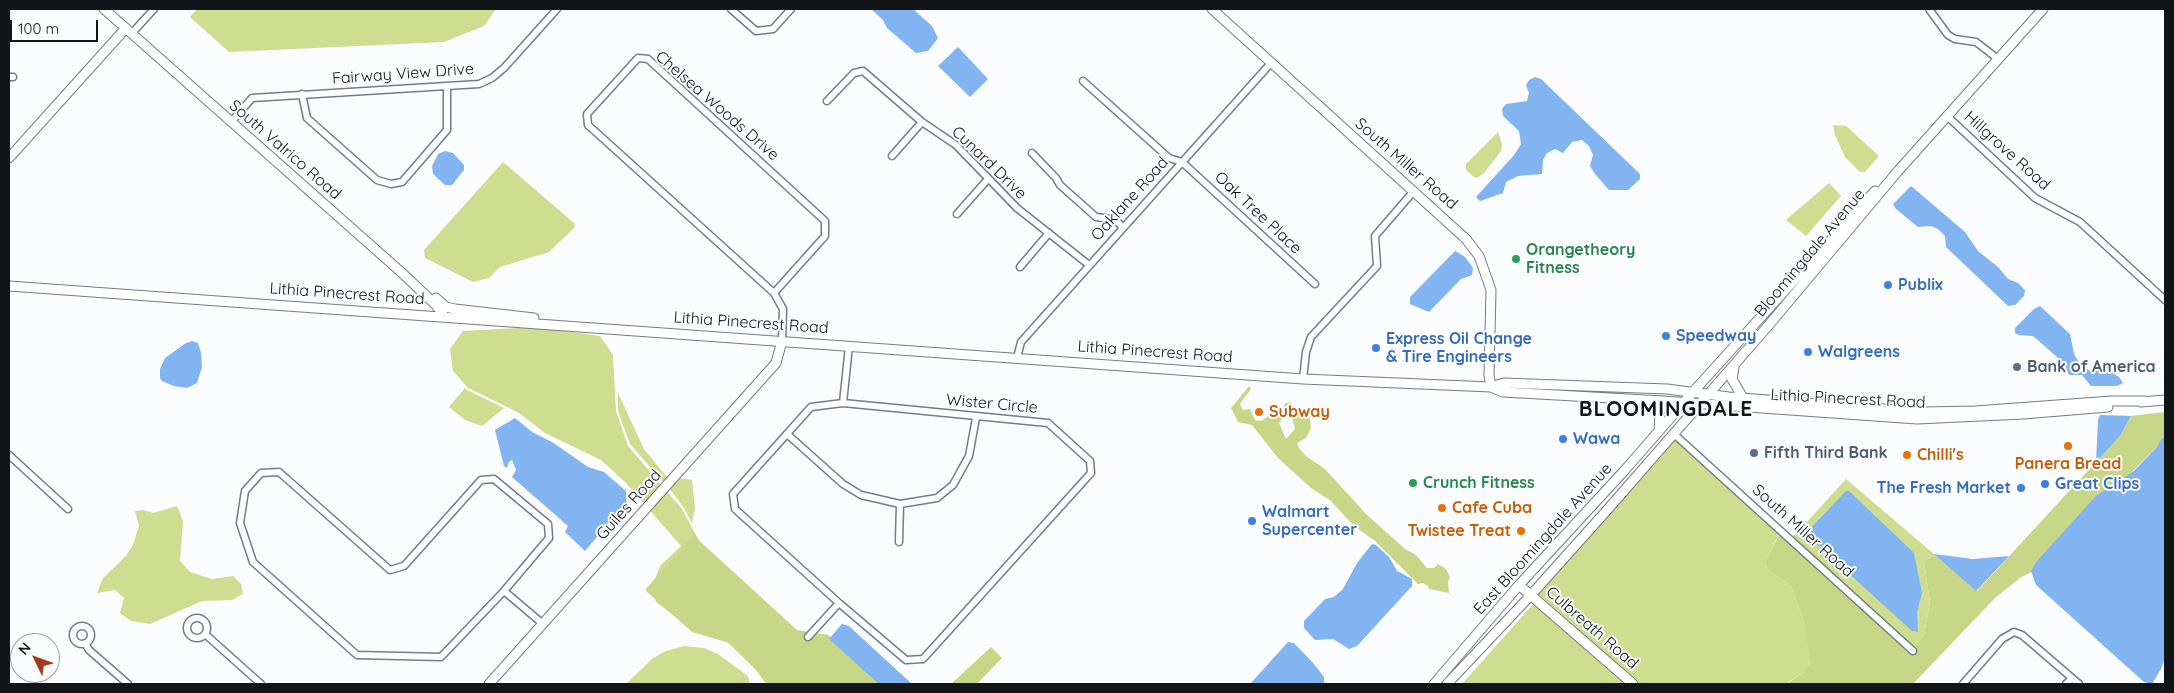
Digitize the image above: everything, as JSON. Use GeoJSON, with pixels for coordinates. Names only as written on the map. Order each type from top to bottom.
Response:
{"type":"FeatureCollection","features":[{"type":"Feature","properties":{"kind":"main road","name":"South Valrico Road"},"geometry":{"type":"LineString","coordinates":[[104,9],[446,312]]}},
{"type":"Feature","properties":{"kind":"main road","name":"South Miller Road"},"geometry":{"type":"LineString","coordinates":[[1212,9],[1466,239],[1479,256],[1488,277],[1492,302],[1488,375],[1491,387]]}},
{"type":"Feature","properties":{"kind":"main road","name":"Bloomingdale Avenue"},"geometry":{"type":"LineString","coordinates":[[1531,595],[1734,366],[1898,171],[2043,9]]}},
{"type":"Feature","properties":{"kind":"main road"},"geometry":{"type":"LineString","coordinates":[[9,158],[129,31]]}},
{"type":"Feature","properties":{"kind":"main road","name":"East Bloomingdale Avenue"},"geometry":{"type":"LineString","coordinates":[[1434,684],[1520,585],[1849,218],[1898,171]]}},
{"type":"Feature","properties":{"kind":"main road","name":"Lithia Pinecrest Road"},"geometry":{"type":"LineString","coordinates":[[9,286],[446,312],[546,324],[1303,378],[1491,387],[1504,383],[1667,389],[1743,398],[1923,412],[1975,411],[2112,401],[2144,402]]}},
{"type":"Feature","properties":{"kind":"main road","name":"Guiles Road"},"geometry":{"type":"LineString","coordinates":[[489,684],[776,363],[782,341]]}},
{"type":"Feature","properties":{"kind":"main road"},"geometry":{"type":"LineString","coordinates":[[1734,366],[1732,379],[1743,398]]}},
{"type":"Feature","properties":{"kind":"main road","name":"Lithia Pinecrest Road"},"geometry":{"type":"LineString","coordinates":[[1491,387],[1503,392],[1685,402],[1917,419],[2023,414],[2165,400]]}},
{"type":"Feature","properties":{"kind":"main road"},"geometry":{"type":"LineString","coordinates":[[1646,400],[1655,406],[1660,414],[1659,431]]}},
{"type":"Feature","properties":{"kind":"main road"},"geometry":{"type":"LineString","coordinates":[[1520,585],[1531,595]]}},
{"type":"Feature","properties":{"kind":"main road","name":"East Bloomingdale Avenue"},"geometry":{"type":"LineString","coordinates":[[1447,684],[1531,595]]}},
{"type":"Feature","properties":{"kind":"main road","name":"Culbreath Road"},"geometry":{"type":"LineString","coordinates":[[1531,595],[1633,684]]}},
{"type":"Feature","properties":{"kind":"street"},"geometry":{"type":"LineString","coordinates":[[129,31],[154,9]]}},
{"type":"Feature","properties":{"kind":"street","name":"Fairway View Drive"},"geometry":{"type":"LineString","coordinates":[[231,122],[252,98],[479,84],[492,78],[504,68],[557,9]]}},
{"type":"Feature","properties":{"kind":"street"},"geometry":{"type":"LineString","coordinates":[[731,9],[756,31],[772,30],[791,9]]}},
{"type":"Feature","properties":{"kind":"street"},"geometry":{"type":"LineString","coordinates":[[1929,9],[1948,35],[1955,39],[1976,42],[1998,59]]}},
{"type":"Feature","properties":{"kind":"street","name":"Chelsea Woods Drive"},"geometry":{"type":"LineString","coordinates":[[774,292],[825,236],[825,221],[648,60],[638,58],[588,114],[588,125],[774,292],[783,308],[782,341]]}},
{"type":"Feature","properties":{"kind":"street","name":"Oaklane Road"},"geometry":{"type":"LineString","coordinates":[[1017,358],[1021,342],[1271,63]]}},
{"type":"Feature","properties":{"kind":"street","name":"Cunard Drive"},"geometry":{"type":"LineString","coordinates":[[827,101],[854,72],[863,71],[922,122],[956,145],[1017,208],[1089,265]]}},
{"type":"Feature","properties":{"kind":"street","name":"Oak Tree Place"},"geometry":{"type":"LineString","coordinates":[[1083,81],[1169,158],[1182,162],[1314,284]]}},
{"type":"Feature","properties":{"kind":"street"},"geometry":{"type":"LineString","coordinates":[[302,94],[307,118],[377,180],[391,184],[402,182],[447,130],[447,87]]}},
{"type":"Feature","properties":{"kind":"street","name":"Hillgrove Road"},"geometry":{"type":"LineString","coordinates":[[1947,116],[2036,198],[2080,222],[2165,300]]}},
{"type":"Feature","properties":{"kind":"street"},"geometry":{"type":"LineString","coordinates":[[892,156],[922,122]]}},
{"type":"Feature","properties":{"kind":"street"},"geometry":{"type":"LineString","coordinates":[[1032,153],[1060,185],[1096,217],[1117,221],[1123,228]]}},
{"type":"Feature","properties":{"kind":"street"},"geometry":{"type":"LineString","coordinates":[[957,214],[988,179]]}},
{"type":"Feature","properties":{"kind":"street"},"geometry":{"type":"LineString","coordinates":[[1303,378],[1306,352],[1311,337],[1377,266],[1375,236],[1412,192]]}},
{"type":"Feature","properties":{"kind":"street"},"geometry":{"type":"LineString","coordinates":[[1020,268],[1049,233]]}},
{"type":"Feature","properties":{"kind":"street"},"geometry":{"type":"LineString","coordinates":[[842,403],[849,346]]}},
{"type":"Feature","properties":{"kind":"street","name":"Wister Circle"},"geometry":{"type":"LineString","coordinates":[[842,403],[976,418],[1048,423],[1090,461],[1091,473],[923,660],[906,660],[839,603],[735,509],[733,494],[811,408],[842,403]]}},
{"type":"Feature","properties":{"kind":"street"},"geometry":{"type":"LineString","coordinates":[[787,434],[843,484],[860,495],[900,504],[937,498],[954,485],[969,456],[976,418]]}},
{"type":"Feature","properties":{"kind":"street","name":"South Miller Road"},"geometry":{"type":"LineString","coordinates":[[1674,434],[1913,651]]}},
{"type":"Feature","properties":{"kind":"street"},"geometry":{"type":"LineString","coordinates":[[9,455],[68,509]]}},
{"type":"Feature","properties":{"kind":"street"},"geometry":{"type":"LineString","coordinates":[[262,472],[279,472],[390,570],[404,566],[481,480],[494,479],[548,524],[549,538],[504,591],[441,657],[356,655],[253,562],[240,523],[245,491],[262,472]]}},
{"type":"Feature","properties":{"kind":"street"},"geometry":{"type":"LineString","coordinates":[[899,542],[900,504]]}},
{"type":"Feature","properties":{"kind":"street"},"geometry":{"type":"LineString","coordinates":[[504,591],[543,624]]}},
{"type":"Feature","properties":{"kind":"street"},"geometry":{"type":"LineString","coordinates":[[808,637],[839,603]]}},
{"type":"Feature","properties":{"kind":"street"},"geometry":{"type":"LineString","coordinates":[[1963,684],[2002,639],[2014,632],[2022,635],[2079,684]]}},
{"type":"Feature","properties":{"kind":"street"},"geometry":{"type":"LineString","coordinates":[[205,634],[260,684]]}},
{"type":"Feature","properties":{"kind":"street"},"geometry":{"type":"LineString","coordinates":[[84,643],[89,650],[128,684]]}},
{"type":"Feature","properties":{"kind":"street"},"geometry":{"type":"LineString","coordinates":[[2066,684],[2072,678]]}},
{"type":"Feature","properties":{"kind":"green space"},"geometry":{"type":"Polygon","coordinates":[[[197,9],[496,9],[484,26],[444,42],[229,52],[190,17],[197,9]]]}},
{"type":"Feature","properties":{"kind":"green space"},"geometry":{"type":"Polygon","coordinates":[[[1833,125],[1846,126],[1879,156],[1865,172],[1860,172],[1845,157],[1835,135],[1833,125]]]}},
{"type":"Feature","properties":{"kind":"green space"},"geometry":{"type":"Polygon","coordinates":[[[1498,132],[1502,144],[1501,151],[1484,173],[1477,178],[1474,177],[1466,170],[1466,164],[1498,132]]]}},
{"type":"Feature","properties":{"kind":"green space"},"geometry":{"type":"Polygon","coordinates":[[[503,162],[574,223],[575,227],[549,252],[500,267],[489,278],[473,282],[425,258],[424,250],[503,162]]]}},
{"type":"Feature","properties":{"kind":"green space"},"geometry":{"type":"Polygon","coordinates":[[[1829,183],[1841,196],[1806,236],[1786,220],[1829,183]]]}},
{"type":"Feature","properties":{"kind":"green space"},"geometry":{"type":"Polygon","coordinates":[[[537,327],[600,336],[613,355],[616,411],[628,446],[682,509],[704,550],[813,644],[766,684],[755,669],[724,639],[685,624],[656,602],[653,585],[660,566],[681,546],[626,483],[601,460],[545,433],[519,413],[468,388],[453,371],[450,349],[463,331],[537,327]]]}},
{"type":"Feature","properties":{"kind":"green space"},"geometry":{"type":"Polygon","coordinates":[[[1249,386],[1251,389],[1240,404],[1243,410],[1250,409],[1255,420],[1261,421],[1270,415],[1277,414],[1286,403],[1291,402],[1291,408],[1279,423],[1286,439],[1295,429],[1292,417],[1295,410],[1300,407],[1309,411],[1311,428],[1306,438],[1297,443],[1299,448],[1306,456],[1325,469],[1367,515],[1405,549],[1416,555],[1427,568],[1434,568],[1438,564],[1446,569],[1450,577],[1448,582],[1449,593],[1429,589],[1423,583],[1418,584],[1375,541],[1354,526],[1331,501],[1311,488],[1278,458],[1252,425],[1238,422],[1231,408],[1249,386]]]}},
{"type":"Feature","properties":{"kind":"green space"},"geometry":{"type":"Polygon","coordinates":[[[465,388],[504,408],[482,426],[465,420],[449,407],[465,388]]]}},
{"type":"Feature","properties":{"kind":"green space"},"geometry":{"type":"Polygon","coordinates":[[[618,393],[644,449],[666,476],[670,477],[664,483],[630,444],[618,411],[618,393]]]}},
{"type":"Feature","properties":{"kind":"green space"},"geometry":{"type":"Polygon","coordinates":[[[2165,412],[2165,439],[2033,571],[2020,578],[1995,598],[1913,684],[1787,684],[1804,672],[1810,662],[1805,624],[1791,586],[1767,569],[1765,562],[1781,531],[1787,537],[1795,535],[1915,646],[1924,635],[1930,602],[1924,562],[1934,554],[1977,591],[2120,436],[2131,416],[2165,412]]]}},
{"type":"Feature","properties":{"kind":"green space"},"geometry":{"type":"Polygon","coordinates":[[[1674,439],[1779,534],[1765,562],[1767,569],[1791,586],[1805,624],[1810,653],[1810,662],[1804,672],[1786,684],[1640,684],[1535,591],[1674,439]]]}},
{"type":"Feature","properties":{"kind":"green space"},"geometry":{"type":"Polygon","coordinates":[[[678,478],[692,480],[695,508],[692,523],[684,508],[669,488],[678,478]]]}},
{"type":"Feature","properties":{"kind":"green space"},"geometry":{"type":"Polygon","coordinates":[[[1846,479],[1934,554],[1924,562],[1930,602],[1924,635],[1915,646],[1795,535],[1846,479]]]}},
{"type":"Feature","properties":{"kind":"green space"},"geometry":{"type":"Polygon","coordinates":[[[177,506],[183,521],[180,561],[190,572],[212,579],[233,576],[241,584],[243,594],[232,600],[202,601],[150,624],[131,621],[120,613],[124,598],[115,590],[97,593],[103,578],[126,556],[133,545],[139,526],[135,511],[144,510],[153,513],[177,506]]]}},
{"type":"Feature","properties":{"kind":"green space"},"geometry":{"type":"Polygon","coordinates":[[[693,535],[797,630],[828,635],[883,684],[765,684],[767,682],[733,644],[692,632],[645,590],[693,535]]]}},
{"type":"Feature","properties":{"kind":"green space"},"geometry":{"type":"Polygon","coordinates":[[[1535,602],[1628,684],[1462,684],[1535,602]]]}},
{"type":"Feature","properties":{"kind":"green space"},"geometry":{"type":"Polygon","coordinates":[[[684,646],[704,648],[718,654],[748,676],[750,684],[626,684],[653,658],[666,651],[684,646]]]}},
{"type":"Feature","properties":{"kind":"green space"},"geometry":{"type":"Polygon","coordinates":[[[991,647],[1002,658],[977,684],[951,684],[991,647]]]}},
{"type":"Feature","properties":{"kind":"water"},"geometry":{"type":"Polygon","coordinates":[[[871,9],[913,9],[932,26],[938,38],[928,51],[916,53],[887,28],[883,20],[871,9]]]}},
{"type":"Feature","properties":{"kind":"water"},"geometry":{"type":"Polygon","coordinates":[[[958,47],[988,79],[970,97],[938,66],[958,47]]]}},
{"type":"Feature","properties":{"kind":"water"},"geometry":{"type":"Polygon","coordinates":[[[1535,77],[1541,79],[1640,174],[1640,179],[1628,190],[1609,190],[1590,166],[1593,155],[1589,146],[1582,140],[1572,142],[1563,153],[1555,149],[1547,153],[1543,160],[1542,174],[1518,176],[1506,182],[1503,193],[1480,201],[1476,197],[1515,154],[1521,144],[1519,131],[1503,116],[1502,109],[1506,104],[1527,101],[1529,93],[1526,85],[1529,80],[1535,77]]]}},
{"type":"Feature","properties":{"kind":"water"},"geometry":{"type":"Polygon","coordinates":[[[445,151],[453,153],[464,165],[464,170],[452,185],[445,185],[433,174],[432,166],[438,154],[445,151]]]}},
{"type":"Feature","properties":{"kind":"water"},"geometry":{"type":"Polygon","coordinates":[[[1911,186],[1965,232],[1978,251],[1998,267],[2008,279],[2018,283],[2025,290],[2024,296],[2015,305],[2008,306],[1946,247],[1945,236],[1938,229],[1931,226],[1918,227],[1896,209],[1893,204],[1911,186]]]}},
{"type":"Feature","properties":{"kind":"water"},"geometry":{"type":"Polygon","coordinates":[[[1455,251],[1465,257],[1473,268],[1472,275],[1461,279],[1429,312],[1410,304],[1410,297],[1455,251]]]}},
{"type":"Feature","properties":{"kind":"water"},"geometry":{"type":"Polygon","coordinates":[[[2040,306],[2070,334],[2074,354],[2080,364],[2090,371],[2109,371],[2119,377],[2123,383],[2117,386],[2091,386],[2082,375],[2069,375],[2064,363],[2033,336],[2015,333],[2015,328],[2034,309],[2040,306]]]}},
{"type":"Feature","properties":{"kind":"water"},"geometry":{"type":"Polygon","coordinates":[[[192,341],[198,343],[201,353],[202,367],[197,383],[187,388],[174,386],[162,381],[160,369],[165,358],[186,343],[192,341]]]}},
{"type":"Feature","properties":{"kind":"water"},"geometry":{"type":"Polygon","coordinates":[[[2100,415],[2131,416],[2120,436],[2096,462],[2098,420],[2100,415]]]}},
{"type":"Feature","properties":{"kind":"water"},"geometry":{"type":"Polygon","coordinates":[[[515,418],[532,432],[552,442],[588,467],[604,472],[626,491],[626,503],[585,551],[565,532],[568,526],[512,477],[516,470],[512,460],[507,468],[504,466],[495,430],[515,418]]]}},
{"type":"Feature","properties":{"kind":"water"},"geometry":{"type":"Polygon","coordinates":[[[2162,438],[2165,438],[2165,657],[2161,669],[2152,684],[2144,682],[2036,585],[2031,571],[2037,561],[2096,496],[2134,471],[2157,447],[2162,438]]]}},
{"type":"Feature","properties":{"kind":"water"},"geometry":{"type":"Polygon","coordinates":[[[1846,491],[1849,491],[1914,553],[1922,593],[1917,612],[1918,632],[1912,631],[1811,539],[1809,530],[1846,491]]]}},
{"type":"Feature","properties":{"kind":"water"},"geometry":{"type":"Polygon","coordinates":[[[1372,544],[1376,545],[1389,557],[1397,571],[1412,579],[1412,586],[1357,646],[1349,649],[1333,639],[1315,640],[1304,628],[1304,621],[1325,599],[1334,597],[1343,589],[1357,563],[1372,544]]]}},
{"type":"Feature","properties":{"kind":"water"},"geometry":{"type":"Polygon","coordinates":[[[1934,554],[1973,559],[2009,556],[1976,591],[1934,554]]]}},
{"type":"Feature","properties":{"kind":"water"},"geometry":{"type":"Polygon","coordinates":[[[842,624],[849,626],[912,684],[879,684],[829,639],[842,624]]]}},
{"type":"Feature","properties":{"kind":"water"},"geometry":{"type":"Polygon","coordinates":[[[1288,642],[1294,643],[1314,664],[1324,677],[1324,684],[1250,684],[1288,642]]]}},
{"type":"Feature","properties":{"kind":"place","name":"Orangetheory Fitness"},"geometry":{"type":"Point","coordinates":[1516,259]}},
{"type":"Feature","properties":{"kind":"place","name":"Publix"},"geometry":{"type":"Point","coordinates":[1888,285]}},
{"type":"Feature","properties":{"kind":"place","name":"Speedway"},"geometry":{"type":"Point","coordinates":[1666,336]}},
{"type":"Feature","properties":{"kind":"place","name":"Express Oil Change & Tire Engineers"},"geometry":{"type":"Point","coordinates":[1376,348]}},
{"type":"Feature","properties":{"kind":"place","name":"Walgreens"},"geometry":{"type":"Point","coordinates":[1808,352]}},
{"type":"Feature","properties":{"kind":"place","name":"Bank of America"},"geometry":{"type":"Point","coordinates":[2017,367]}},
{"type":"Feature","properties":{"kind":"place","name":"Subway"},"geometry":{"type":"Point","coordinates":[1259,412]}},
{"type":"Feature","properties":{"kind":"place","name":"Wawa"},"geometry":{"type":"Point","coordinates":[1563,439]}},
{"type":"Feature","properties":{"kind":"place","name":"Panera Bread"},"geometry":{"type":"Point","coordinates":[2068,446]}},
{"type":"Feature","properties":{"kind":"place","name":"Fifth Third Bank"},"geometry":{"type":"Point","coordinates":[1754,453]}},
{"type":"Feature","properties":{"kind":"place","name":"Chilli's"},"geometry":{"type":"Point","coordinates":[1907,455]}},
{"type":"Feature","properties":{"kind":"place","name":"Crunch Fitness"},"geometry":{"type":"Point","coordinates":[1413,483]}},
{"type":"Feature","properties":{"kind":"place","name":"Great Clips"},"geometry":{"type":"Point","coordinates":[2045,484]}},
{"type":"Feature","properties":{"kind":"place","name":"The Fresh Market"},"geometry":{"type":"Point","coordinates":[2021,488]}},
{"type":"Feature","properties":{"kind":"place","name":"Cafe Cuba"},"geometry":{"type":"Point","coordinates":[1442,508]}},
{"type":"Feature","properties":{"kind":"place","name":"Walmart Supercenter"},"geometry":{"type":"Point","coordinates":[1252,521]}},
{"type":"Feature","properties":{"kind":"place","name":"Twistee Treat"},"geometry":{"type":"Point","coordinates":[1521,531]}},
{"type":"Feature","properties":{"kind":"district","name":"BLOOMINGDALE"},"geometry":{"type":"Point","coordinates":[1666,410]}}]}
